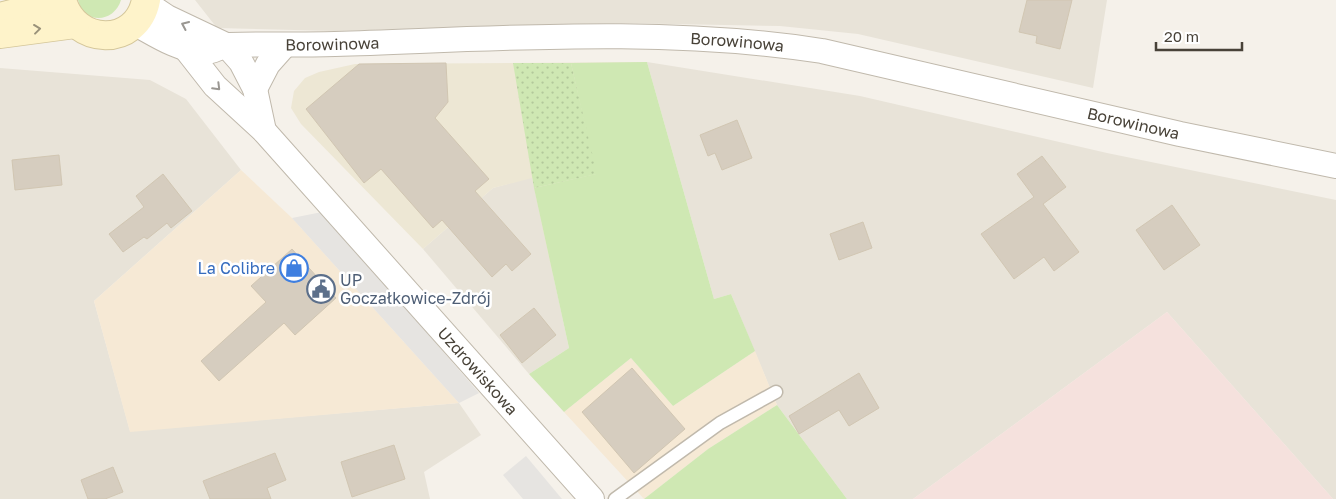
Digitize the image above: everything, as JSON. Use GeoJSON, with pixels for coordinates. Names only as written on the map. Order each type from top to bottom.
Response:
{"type":"FeatureCollection","features":[{"type":"Feature","properties":{"kind":"street"},"geometry":{"type":"LineString","coordinates":[[66,8],[85,32],[98,36],[124,31],[142,9],[167,17],[226,45]]}},
{"type":"Feature","properties":{"kind":"street"},"geometry":{"type":"LineString","coordinates":[[0,17],[66,8]]}},
{"type":"Feature","properties":{"kind":"street"},"geometry":{"type":"LineString","coordinates":[[0,34],[66,8]]}},
{"type":"Feature","properties":{"kind":"street","name":"Borowinowa"},"geometry":{"type":"LineString","coordinates":[[142,9],[186,49],[206,53],[226,45],[284,46],[626,36],[779,44],[822,51],[1180,134],[1336,166]]}},
{"type":"Feature","properties":{"kind":"street","name":"Uzdrowiskowa"},"geometry":{"type":"LineString","coordinates":[[226,45],[241,62],[255,90],[264,131]]}},
{"type":"Feature","properties":{"kind":"street"},"geometry":{"type":"LineString","coordinates":[[255,90],[268,64],[284,46]]}},
{"type":"Feature","properties":{"kind":"street","name":"Uzdrowiskowa"},"geometry":{"type":"LineString","coordinates":[[186,49],[215,86],[264,131],[592,499]]}},
{"type":"Feature","properties":{"kind":"lane"},"geometry":{"type":"LineString","coordinates":[[615,499],[720,423],[776,392]]}},
{"type":"Feature","properties":{"kind":"shaded area"},"geometry":{"type":"Polygon","coordinates":[[[195,0],[1107,0],[1093,88],[858,34],[780,26],[619,23],[334,31],[217,28],[195,0]]]}},
{"type":"Feature","properties":{"kind":"shaded area"},"geometry":{"type":"Polygon","coordinates":[[[647,62],[860,96],[1107,153],[1336,200],[1336,499],[1333,499],[1167,312],[913,499],[847,499],[777,405],[731,294],[714,299],[647,62]]]}},
{"type":"Feature","properties":{"kind":"shaded area"},"geometry":{"type":"Polygon","coordinates":[[[647,62],[553,276],[532,178],[493,188],[423,249],[301,124],[291,108],[294,91],[305,78],[319,72],[355,64],[647,62]]]}},
{"type":"Feature","properties":{"kind":"shaded area"},"geometry":{"type":"Polygon","coordinates":[[[0,68],[150,80],[186,99],[241,170],[94,301],[130,431],[459,403],[481,435],[424,472],[430,499],[0,499],[0,68]]]}},
{"type":"Feature","properties":{"kind":"shaded area"},"geometry":{"type":"Polygon","coordinates":[[[241,170],[292,218],[459,403],[130,432],[94,301],[241,170]]]}},
{"type":"Feature","properties":{"kind":"shaded area"},"geometry":{"type":"Polygon","coordinates":[[[532,177],[569,348],[529,374],[423,249],[493,188],[532,177]]]}},
{"type":"Feature","properties":{"kind":"shaded area"},"geometry":{"type":"Polygon","coordinates":[[[322,212],[479,393],[459,403],[292,218],[322,212]]]}},
{"type":"Feature","properties":{"kind":"shaded area"},"geometry":{"type":"Polygon","coordinates":[[[1167,312],[1333,499],[913,499],[1167,312]]]}},
{"type":"Feature","properties":{"kind":"shaded area"},"geometry":{"type":"Polygon","coordinates":[[[755,351],[777,405],[708,449],[644,499],[564,412],[631,358],[673,406],[755,351]]]}},
{"type":"Feature","properties":{"kind":"shaded area"},"geometry":{"type":"Polygon","coordinates":[[[526,456],[562,499],[523,499],[503,475],[526,456]]]}},
{"type":"Feature","properties":{"kind":"green space"},"geometry":{"type":"Polygon","coordinates":[[[78,0],[121,0],[112,13],[106,17],[99,18],[86,14],[78,0]]]}},
{"type":"Feature","properties":{"kind":"green space"},"geometry":{"type":"Polygon","coordinates":[[[647,62],[714,299],[731,294],[755,351],[673,406],[631,358],[564,412],[529,374],[569,348],[534,188],[596,174],[571,63],[647,62]]]}},
{"type":"Feature","properties":{"kind":"green space"},"geometry":{"type":"Polygon","coordinates":[[[513,63],[571,63],[597,174],[534,188],[513,63]]]}},
{"type":"Feature","properties":{"kind":"green space"},"geometry":{"type":"Polygon","coordinates":[[[777,405],[847,499],[644,499],[708,449],[777,405]]]}},
{"type":"Feature","properties":{"kind":"building"},"geometry":{"type":"Polygon","coordinates":[[[1027,0],[1072,0],[1060,49],[1036,43],[1037,36],[1019,32],[1027,0]]]}},
{"type":"Feature","properties":{"kind":"building"},"geometry":{"type":"Polygon","coordinates":[[[446,63],[448,102],[435,118],[489,179],[475,191],[531,254],[512,271],[506,264],[492,277],[442,220],[433,228],[381,169],[364,183],[306,109],[359,64],[446,63]]]}},
{"type":"Feature","properties":{"kind":"building"},"geometry":{"type":"Polygon","coordinates":[[[737,120],[752,158],[722,170],[715,153],[708,156],[700,135],[737,120]]]}},
{"type":"Feature","properties":{"kind":"building"},"geometry":{"type":"Polygon","coordinates":[[[59,155],[62,185],[15,190],[12,160],[59,155]]]}},
{"type":"Feature","properties":{"kind":"building"},"geometry":{"type":"Polygon","coordinates":[[[1042,156],[1066,187],[1043,204],[1079,252],[1054,271],[1044,257],[1014,279],[981,234],[1034,197],[1017,174],[1042,156]]]}},
{"type":"Feature","properties":{"kind":"building"},"geometry":{"type":"Polygon","coordinates":[[[163,174],[192,211],[171,228],[167,223],[147,239],[144,237],[123,252],[109,234],[144,207],[136,196],[163,174]]]}},
{"type":"Feature","properties":{"kind":"building"},"geometry":{"type":"Polygon","coordinates":[[[1172,205],[1200,245],[1164,270],[1136,230],[1172,205]]]}},
{"type":"Feature","properties":{"kind":"building"},"geometry":{"type":"Polygon","coordinates":[[[863,222],[872,248],[839,260],[830,234],[863,222]]]}},
{"type":"Feature","properties":{"kind":"building"},"geometry":{"type":"Polygon","coordinates":[[[292,249],[336,298],[295,335],[284,323],[219,381],[201,361],[266,302],[251,286],[292,249]]]}},
{"type":"Feature","properties":{"kind":"building"},"geometry":{"type":"Polygon","coordinates":[[[534,308],[556,335],[522,363],[500,335],[534,308]]]}},
{"type":"Feature","properties":{"kind":"building"},"geometry":{"type":"Polygon","coordinates":[[[632,368],[685,429],[634,473],[582,412],[632,368]]]}},
{"type":"Feature","properties":{"kind":"building"},"geometry":{"type":"Polygon","coordinates":[[[859,373],[879,408],[849,426],[839,410],[799,434],[789,416],[859,373]]]}},
{"type":"Feature","properties":{"kind":"building"},"geometry":{"type":"Polygon","coordinates":[[[394,445],[405,479],[352,497],[341,462],[394,445]]]}},
{"type":"Feature","properties":{"kind":"building"},"geometry":{"type":"Polygon","coordinates":[[[275,453],[286,480],[267,488],[271,499],[210,499],[203,481],[275,453]]]}},
{"type":"Feature","properties":{"kind":"building"},"geometry":{"type":"Polygon","coordinates":[[[113,467],[123,492],[105,499],[88,499],[81,480],[113,467]]]}},
{"type":"Feature","properties":{"kind":"place","name":"La Colibre"},"geometry":{"type":"Point","coordinates":[294,268]}},
{"type":"Feature","properties":{"kind":"place","name":"UP Goczałkowice-Zdrój"},"geometry":{"type":"Point","coordinates":[321,289]}}]}
